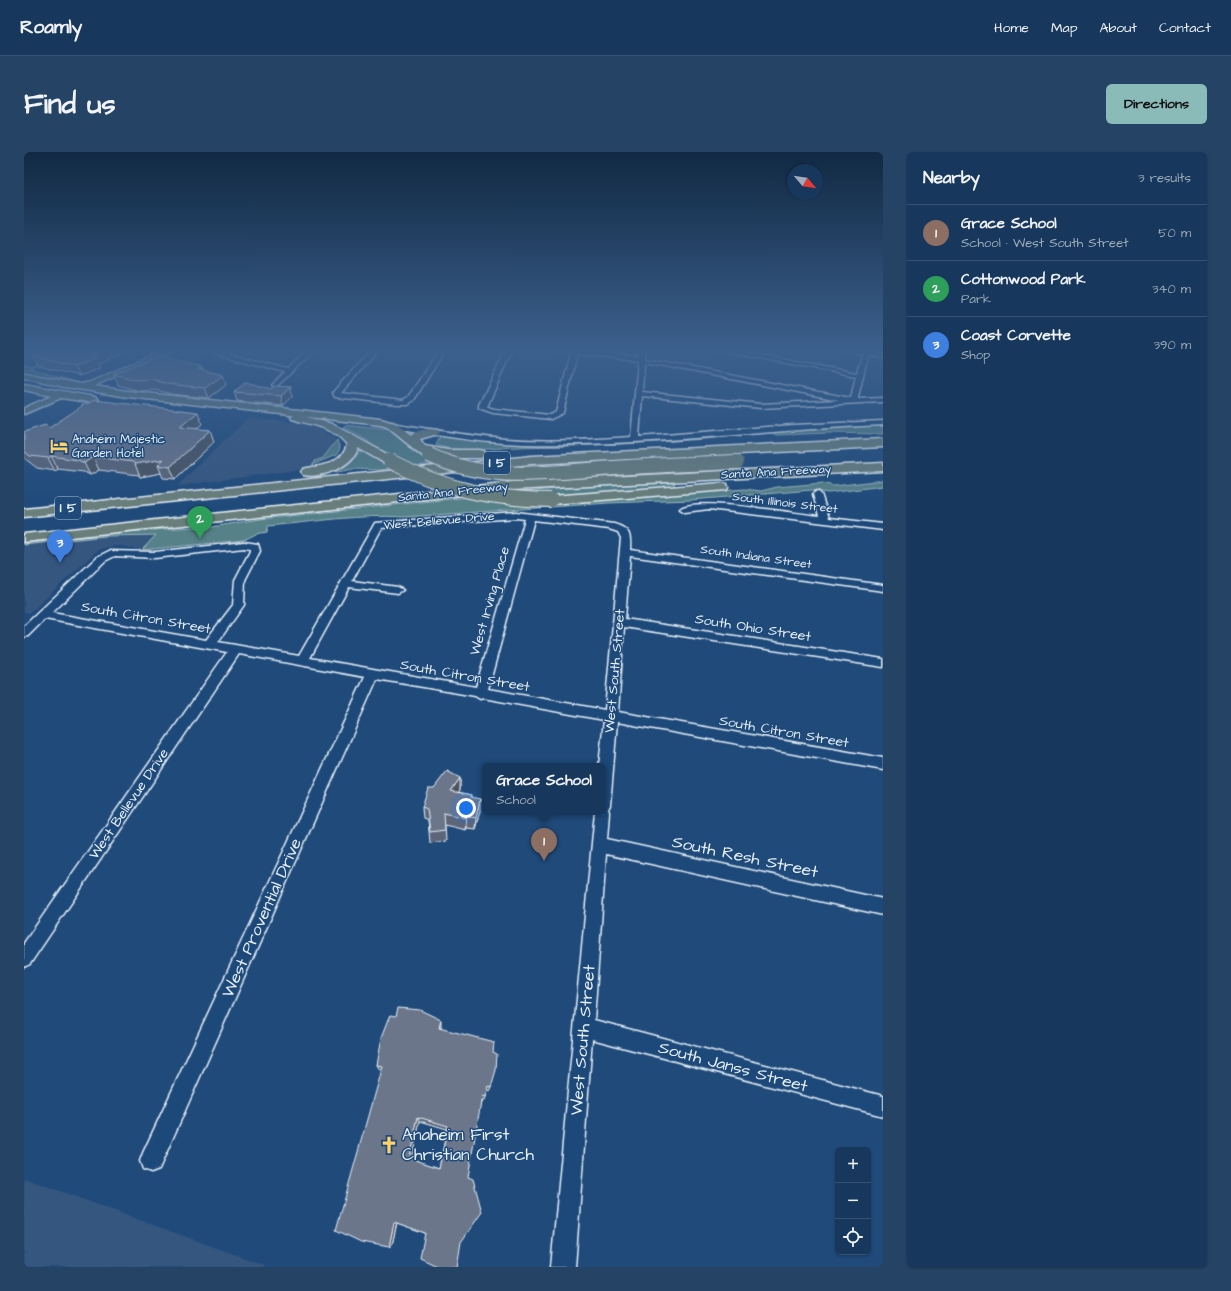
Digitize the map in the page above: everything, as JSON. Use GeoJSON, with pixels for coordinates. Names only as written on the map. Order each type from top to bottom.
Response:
{"type":"FeatureCollection","features":[{"type":"Feature","properties":{"kind":"highway"},"geometry":{"type":"LineString","coordinates":[[296,417],[322,424],[340,432],[424,479],[454,489],[507,498],[551,500],[883,477]]}},
{"type":"Feature","properties":{"kind":"highway"},"geometry":{"type":"LineString","coordinates":[[391,425],[442,461],[469,469],[510,474],[752,461]]}},
{"type":"Feature","properties":{"kind":"highway"},"geometry":{"type":"LineString","coordinates":[[113,504],[136,495],[309,472],[331,467],[348,457],[352,449],[351,442],[340,432]]}},
{"type":"Feature","properties":{"kind":"highway"},"geometry":{"type":"LineString","coordinates":[[434,432],[417,435],[414,438],[423,449],[462,455],[786,438],[883,436]]}},
{"type":"Feature","properties":{"kind":"highway","name":"Santa Ana Freeway"},"geometry":{"type":"LineString","coordinates":[[24,513],[531,460],[601,455],[883,443]]}},
{"type":"Feature","properties":{"kind":"highway"},"geometry":{"type":"LineString","coordinates":[[814,458],[883,455]]}},
{"type":"Feature","properties":{"kind":"highway","name":"Santa Ana Freeway"},"geometry":{"type":"LineString","coordinates":[[24,538],[576,481],[883,467]]}},
{"type":"Feature","properties":{"kind":"main road"},"geometry":{"type":"LineString","coordinates":[[24,411],[45,402]]}},
{"type":"Feature","properties":{"kind":"main road"},"geometry":{"type":"LineString","coordinates":[[198,402],[391,425]]}},
{"type":"Feature","properties":{"kind":"main road"},"geometry":{"type":"LineString","coordinates":[[213,413],[267,414],[377,426],[391,425]]}},
{"type":"Feature","properties":{"kind":"street"},"geometry":{"type":"LineString","coordinates":[[484,402],[483,405],[484,409],[530,415],[554,416],[559,413],[562,402]]}},
{"type":"Feature","properties":{"kind":"street"},"geometry":{"type":"LineString","coordinates":[[635,439],[638,402]]}},
{"type":"Feature","properties":{"kind":"street"},"geometry":{"type":"LineString","coordinates":[[721,402],[761,406],[836,402]]}},
{"type":"Feature","properties":{"kind":"street"},"geometry":{"type":"LineString","coordinates":[[391,425],[485,439],[521,442],[699,436],[818,425],[883,423]]}},
{"type":"Feature","properties":{"kind":"street"},"geometry":{"type":"LineString","coordinates":[[817,494],[824,520]]}},
{"type":"Feature","properties":{"kind":"street","name":"South Illinois Street"},"geometry":{"type":"LineString","coordinates":[[685,509],[709,506],[883,527]]}},
{"type":"Feature","properties":{"kind":"street","name":"West Bellevue Drive"},"geometry":{"type":"LineString","coordinates":[[302,662],[378,525],[516,515],[611,526],[622,530],[626,538]]}},
{"type":"Feature","properties":{"kind":"street","name":"West Irving Place"},"geometry":{"type":"LineString","coordinates":[[480,694],[530,517]]}},
{"type":"Feature","properties":{"kind":"street","name":"West South Street"},"geometry":{"type":"LineString","coordinates":[[606,767],[626,538]]}},
{"type":"Feature","properties":{"kind":"street"},"geometry":{"type":"LineString","coordinates":[[24,633],[101,559],[110,554],[148,555],[244,544],[254,546],[265,542]]}},
{"type":"Feature","properties":{"kind":"street"},"geometry":{"type":"LineString","coordinates":[[209,645],[238,605],[240,580],[255,551],[254,546]]}},
{"type":"Feature","properties":{"kind":"street","name":"South Indiana Street"},"geometry":{"type":"LineString","coordinates":[[625,552],[883,588]]}},
{"type":"Feature","properties":{"kind":"street"},"geometry":{"type":"LineString","coordinates":[[346,583],[398,590]]}},
{"type":"Feature","properties":{"kind":"street","name":"South Citron Street"},"geometry":{"type":"LineString","coordinates":[[42,615],[372,675],[883,764]]}},
{"type":"Feature","properties":{"kind":"street","name":"South Ohio Street"},"geometry":{"type":"LineString","coordinates":[[619,622],[883,663]]}},
{"type":"Feature","properties":{"kind":"street","name":"West Bellevue Drive"},"geometry":{"type":"LineString","coordinates":[[24,958],[235,650]]}},
{"type":"Feature","properties":{"kind":"street","name":"West Provential Drive"},"geometry":{"type":"LineString","coordinates":[[151,1161],[372,675]]}},
{"type":"Feature","properties":{"kind":"street","name":"West South Street"},"geometry":{"type":"LineString","coordinates":[[563,1267],[602,815]]}},
{"type":"Feature","properties":{"kind":"street","name":"South Resh Street"},"geometry":{"type":"LineString","coordinates":[[600,845],[883,907]]}},
{"type":"Feature","properties":{"kind":"street","name":"South Janss Street"},"geometry":{"type":"LineString","coordinates":[[584,1027],[883,1106]]}},
{"type":"Feature","properties":{"kind":"shaded area"},"geometry":{"type":"Polygon","coordinates":[[[248,418],[310,424],[326,430],[323,432],[337,440],[323,458],[315,461],[310,468],[177,486],[248,418]]]}},
{"type":"Feature","properties":{"kind":"shaded area"},"geometry":{"type":"Polygon","coordinates":[[[156,535],[142,550],[120,546],[98,550],[30,613],[24,612],[24,545],[106,536],[156,535]]]}},
{"type":"Feature","properties":{"kind":"shaded area"},"geometry":{"type":"Polygon","coordinates":[[[24,1178],[264,1265],[263,1267],[24,1267],[24,1178]]]}},
{"type":"Feature","properties":{"kind":"green space"},"geometry":{"type":"Polygon","coordinates":[[[346,425],[389,430],[414,449],[412,451],[439,463],[409,467],[370,445],[368,441],[343,427],[346,425]]]}},
{"type":"Feature","properties":{"kind":"green space"},"geometry":{"type":"Polygon","coordinates":[[[883,426],[883,434],[829,433],[776,435],[773,433],[731,436],[820,427],[883,426]]]}},
{"type":"Feature","properties":{"kind":"green space"},"geometry":{"type":"Polygon","coordinates":[[[440,436],[506,444],[597,445],[466,450],[446,448],[436,445],[440,436]]]}},
{"type":"Feature","properties":{"kind":"green space"},"geometry":{"type":"Polygon","coordinates":[[[731,436],[705,439],[675,441],[731,436]]]}},
{"type":"Feature","properties":{"kind":"green space"},"geometry":{"type":"Polygon","coordinates":[[[337,440],[340,449],[336,455],[312,465],[315,461],[323,458],[337,440]]]}},
{"type":"Feature","properties":{"kind":"green space"},"geometry":{"type":"Polygon","coordinates":[[[362,448],[393,468],[380,470],[353,469],[337,472],[335,471],[350,462],[357,456],[362,448]]]}},
{"type":"Feature","properties":{"kind":"green space"},"geometry":{"type":"Polygon","coordinates":[[[883,480],[883,486],[828,493],[812,490],[691,500],[609,503],[405,517],[388,516],[336,519],[268,526],[267,532],[256,534],[244,540],[142,550],[156,535],[106,536],[24,545],[103,534],[191,527],[211,527],[260,519],[470,497],[542,503],[745,489],[761,491],[777,487],[823,483],[834,486],[883,480]]]}},
{"type":"Feature","properties":{"kind":"green space"},"geometry":{"type":"Polygon","coordinates":[[[674,483],[676,488],[539,496],[512,493],[579,487],[674,483]]]}},
{"type":"Feature","properties":{"kind":"building"},"geometry":{"type":"Polygon","coordinates":[[[90,402],[112,402],[198,412],[180,427],[210,430],[170,467],[158,465],[164,459],[135,464],[133,462],[93,457],[84,463],[78,460],[51,456],[48,458],[30,456],[24,451],[24,432],[45,425],[49,428],[82,406],[82,404],[90,402]]]}},
{"type":"Feature","properties":{"kind":"building"},"geometry":{"type":"Polygon","coordinates":[[[447,771],[460,778],[451,791],[472,795],[471,797],[480,799],[476,818],[466,816],[466,818],[444,813],[445,830],[430,832],[427,809],[422,807],[428,788],[434,788],[447,771]]]}},
{"type":"Feature","properties":{"kind":"building","name":"Anaheim First Christian Church"},"geometry":{"type":"Polygon","coordinates":[[[398,1008],[420,1010],[441,1020],[439,1028],[494,1042],[493,1052],[497,1054],[496,1070],[491,1087],[488,1086],[485,1097],[482,1096],[468,1177],[473,1179],[482,1212],[461,1242],[457,1267],[439,1267],[420,1258],[425,1233],[394,1222],[389,1247],[361,1242],[336,1230],[382,1066],[376,1065],[381,1038],[390,1015],[396,1016],[398,1008]],[[418,1117],[409,1158],[439,1168],[448,1126],[418,1117]]]}},
{"type":"Feature","properties":{"kind":"place","name":"Anaheim Majestic Garden Hotel"},"geometry":{"type":"Point","coordinates":[59,446]}},
{"type":"Feature","properties":{"kind":"place","name":"Cottonwood Park"},"geometry":{"type":"Point","coordinates":[200,539]}},
{"type":"Feature","properties":{"kind":"place","name":"Coast Corvette"},"geometry":{"type":"Point","coordinates":[60,563]}},
{"type":"Feature","properties":{"kind":"place","name":"Grace School"},"geometry":{"type":"Point","coordinates":[544,861]}},
{"type":"Feature","properties":{"kind":"place","name":"Anaheim First Christian Church"},"geometry":{"type":"Point","coordinates":[389,1145]}}]}
